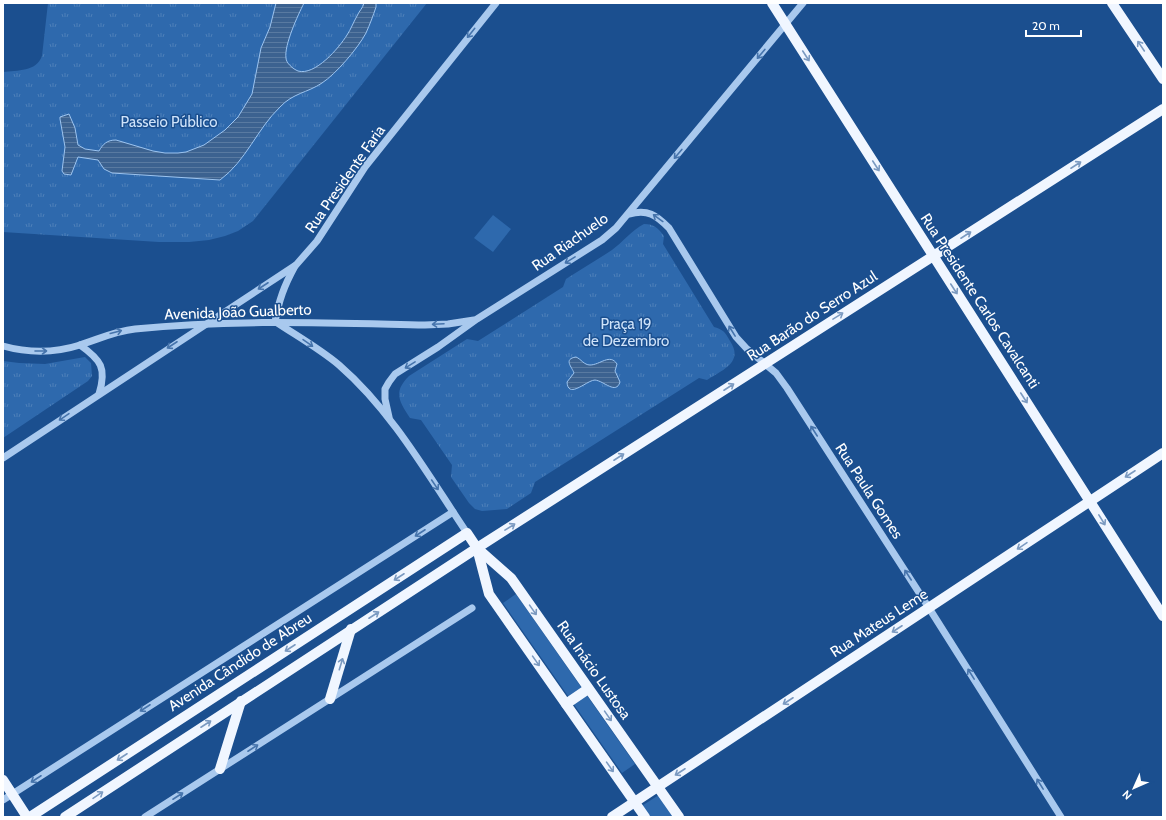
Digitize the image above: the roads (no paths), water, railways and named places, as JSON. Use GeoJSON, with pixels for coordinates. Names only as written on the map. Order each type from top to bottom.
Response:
{"type":"FeatureCollection","features":[{"type":"Feature","properties":{"kind":"main road","name":"Rua Presidente Carlos Cavalcanti"},"geometry":{"type":"LineString","coordinates":[[772,3],[1163,616]]}},
{"type":"Feature","properties":{"kind":"main road"},"geometry":{"type":"LineString","coordinates":[[1112,3],[1163,79]]}},
{"type":"Feature","properties":{"kind":"main road","name":"Rua Barão do Serro Azul"},"geometry":{"type":"LineString","coordinates":[[477,548],[1163,109]]}},
{"type":"Feature","properties":{"kind":"main road","name":"Rua Mateus Leme"},"geometry":{"type":"LineString","coordinates":[[612,817],[1163,453]]}},
{"type":"Feature","properties":{"kind":"main road","name":"Rua Inácio Lustosa"},"geometry":{"type":"LineString","coordinates":[[467,533],[477,548],[511,578],[679,817]]}},
{"type":"Feature","properties":{"kind":"main road","name":"Avenida Cândido de Abreu"},"geometry":{"type":"LineString","coordinates":[[30,817],[467,533]]}},
{"type":"Feature","properties":{"kind":"main road"},"geometry":{"type":"LineString","coordinates":[[65,817],[477,548]]}},
{"type":"Feature","properties":{"kind":"main road","name":"Rua Inácio Lustosa"},"geometry":{"type":"LineString","coordinates":[[477,548],[489,594],[645,817]]}},
{"type":"Feature","properties":{"kind":"main road"},"geometry":{"type":"LineString","coordinates":[[330,698],[351,629]]}},
{"type":"Feature","properties":{"kind":"main road"},"geometry":{"type":"LineString","coordinates":[[566,704],[588,688]]}},
{"type":"Feature","properties":{"kind":"main road"},"geometry":{"type":"LineString","coordinates":[[220,769],[241,701]]}},
{"type":"Feature","properties":{"kind":"main road"},"geometry":{"type":"LineString","coordinates":[[3,780],[27,817]]}},
{"type":"Feature","properties":{"kind":"street","name":"Rua Presidente Faria"},"geometry":{"type":"LineString","coordinates":[[3,458],[296,265],[317,241],[365,167],[496,3]]}},
{"type":"Feature","properties":{"kind":"street","name":"Rua Riachuelo"},"geometry":{"type":"LineString","coordinates":[[389,417],[385,389],[395,374],[602,240],[616,228],[803,3]]}},
{"type":"Feature","properties":{"kind":"street","name":"Rua Paula Gomes"},"geometry":{"type":"LineString","coordinates":[[629,214],[647,212],[662,220],[669,228],[736,337],[747,349],[776,373],[787,388],[929,608],[1061,817]]}},
{"type":"Feature","properties":{"kind":"street"},"geometry":{"type":"LineString","coordinates":[[275,322],[284,286],[296,265]]}},
{"type":"Feature","properties":{"kind":"street","name":"Avenida João Gualberto"},"geometry":{"type":"LineString","coordinates":[[3,346],[17,350],[38,352],[57,351],[122,331],[205,324],[275,322],[425,325],[448,324],[477,320]]}},
{"type":"Feature","properties":{"kind":"street","name":"Rua Inácio Lustosa"},"geometry":{"type":"LineString","coordinates":[[275,322],[307,342],[339,365],[389,417],[467,533]]}},
{"type":"Feature","properties":{"kind":"street"},"geometry":{"type":"LineString","coordinates":[[80,345],[94,355],[101,367],[103,380],[99,394]]}},
{"type":"Feature","properties":{"kind":"street"},"geometry":{"type":"LineString","coordinates":[[3,800],[453,512]]}},
{"type":"Feature","properties":{"kind":"street"},"geometry":{"type":"LineString","coordinates":[[145,817],[472,608]]}},
{"type":"Feature","properties":{"kind":"park label","name":"Passeio Público"},"geometry":{"type":"Point","coordinates":[169,122]}},
{"type":"Feature","properties":{"kind":"park label","name":"Praça 19 de Dezembro"},"geometry":{"type":"Point","coordinates":[626,332]}}]}
